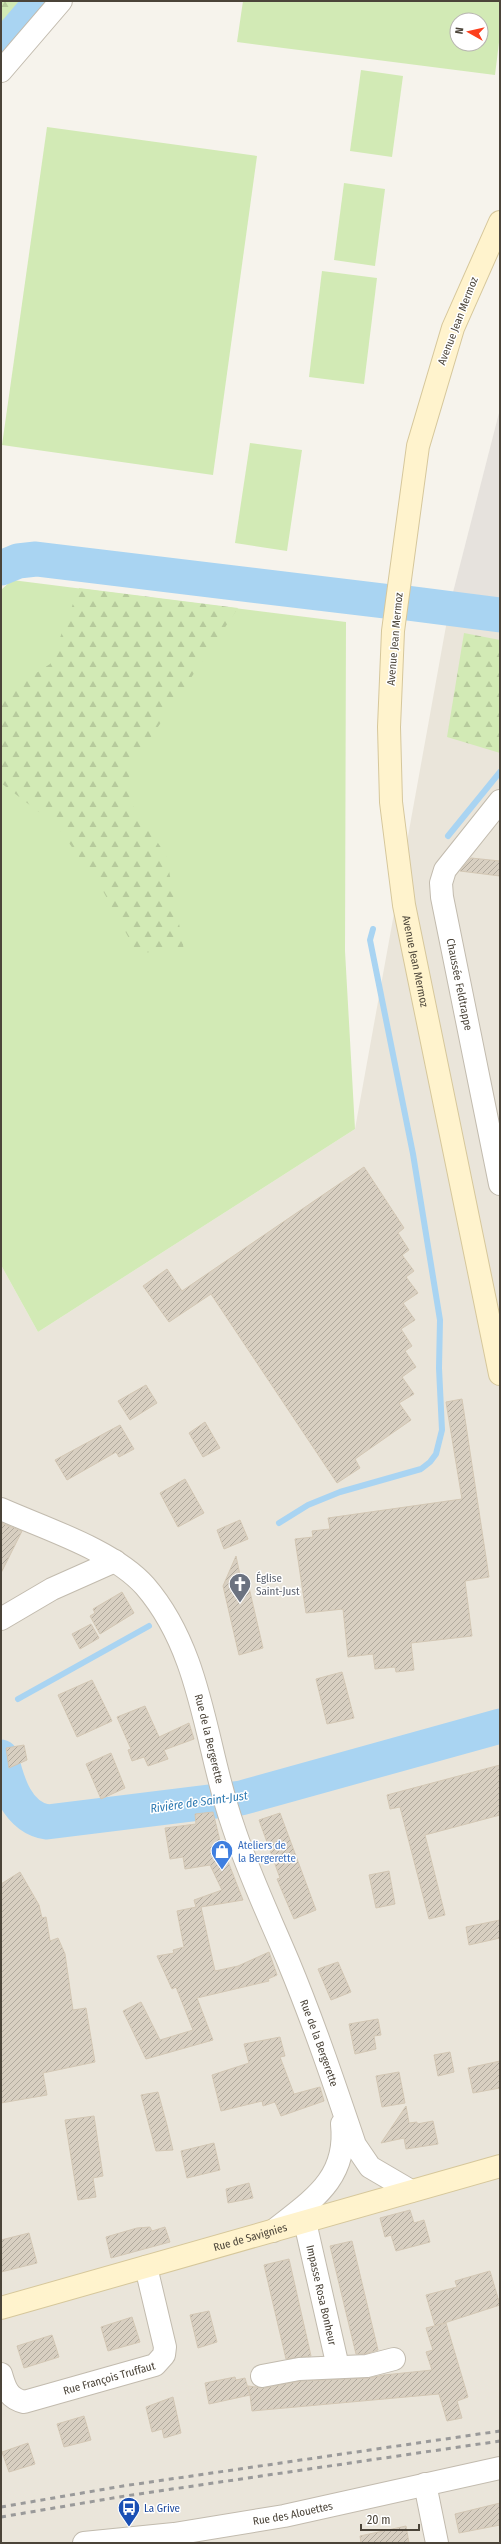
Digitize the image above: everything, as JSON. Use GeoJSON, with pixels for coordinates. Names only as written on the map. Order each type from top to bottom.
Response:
{"type":"FeatureCollection","features":[{"type":"Feature","properties":{"kind":"main road","name":"Avenue Jean Mermoz"},"geometry":{"type":"LineString","coordinates":[[500,222],[453,328],[430,399],[416,461],[393,631],[390,700],[390,782],[396,854],[405,911],[500,1374]]}},
{"type":"Feature","properties":{"kind":"main road","name":"Avenue Jean Mermoz"},"geometry":{"type":"LineString","coordinates":[[406,542],[427,453],[448,376],[464,331],[500,254]]}},
{"type":"Feature","properties":{"kind":"main road","name":"Rue de Savignies"},"geometry":{"type":"LineString","coordinates":[[1,2308],[271,2233],[500,2166]]}},
{"type":"Feature","properties":{"kind":"street"},"geometry":{"type":"LineString","coordinates":[[1,71],[61,1]]}},
{"type":"Feature","properties":{"kind":"street","name":"Chaussée Feldtrappe"},"geometry":{"type":"LineString","coordinates":[[500,801],[449,863],[441,883],[445,912],[500,1184]]}},
{"type":"Feature","properties":{"kind":"street","name":"Rue de la Bergerette"},"geometry":{"type":"LineString","coordinates":[[1,1509],[115,1561],[146,1588],[172,1629],[201,1704],[229,1814],[293,1973],[361,2158],[380,2175],[411,2191]]}},
{"type":"Feature","properties":{"kind":"street"},"geometry":{"type":"LineString","coordinates":[[1,1619],[52,1589],[115,1561]]}},
{"type":"Feature","properties":{"kind":"street","name":"Rue de la Bergerette"},"geometry":{"type":"LineString","coordinates":[[271,2233],[317,2195],[331,2179],[336,2169],[341,2157],[343,2135],[338,2095]]}},
{"type":"Feature","properties":{"kind":"street","name":"Impasse Rosa Bonheur"},"geometry":{"type":"LineString","coordinates":[[305,2222],[338,2367]]}},
{"type":"Feature","properties":{"kind":"street","name":"Rue François Truffaut"},"geometry":{"type":"LineString","coordinates":[[1,2374],[6,2390],[10,2396],[24,2402],[155,2365],[164,2355],[164,2336],[146,2267]]}},
{"type":"Feature","properties":{"kind":"street"},"geometry":{"type":"LineString","coordinates":[[262,2376],[299,2369],[367,2366],[394,2359]]}},
{"type":"Feature","properties":{"kind":"street","name":"Rue des Alouettes"},"geometry":{"type":"LineString","coordinates":[[84,2543],[174,2534],[264,2519],[500,2468]]}},
{"type":"Feature","properties":{"kind":"street"},"geometry":{"type":"LineString","coordinates":[[425,2484],[437,2543]]}},
{"type":"Feature","properties":{"kind":"shaded area"},"geometry":{"type":"Polygon","coordinates":[[[500,409],[500,610],[450,604],[500,409]]]}},
{"type":"Feature","properties":{"kind":"shaded area"},"geometry":{"type":"Polygon","coordinates":[[[450,604],[500,610],[500,2543],[1,2543],[1,1265],[38,1332],[355,1129],[450,604]]]}},
{"type":"Feature","properties":{"kind":"green space"},"geometry":{"type":"Polygon","coordinates":[[[1,1],[33,1],[1,39],[1,1]]]}},
{"type":"Feature","properties":{"kind":"green space"},"geometry":{"type":"Polygon","coordinates":[[[243,1],[500,1],[500,34],[495,75],[237,42],[243,1]]]}},
{"type":"Feature","properties":{"kind":"green space"},"geometry":{"type":"Polygon","coordinates":[[[361,70],[403,76],[392,157],[350,151],[361,70]]]}},
{"type":"Feature","properties":{"kind":"green space"},"geometry":{"type":"Polygon","coordinates":[[[47,127],[257,156],[213,475],[2,445],[47,127]]]}},
{"type":"Feature","properties":{"kind":"green space"},"geometry":{"type":"Polygon","coordinates":[[[344,183],[385,189],[375,266],[334,260],[344,183]]]}},
{"type":"Feature","properties":{"kind":"green space"},"geometry":{"type":"Polygon","coordinates":[[[322,271],[377,278],[364,384],[309,377],[322,271]]]}},
{"type":"Feature","properties":{"kind":"green space"},"geometry":{"type":"Polygon","coordinates":[[[250,443],[302,450],[287,551],[235,543],[250,443]]]}},
{"type":"Feature","properties":{"kind":"green space"},"geometry":{"type":"Polygon","coordinates":[[[12,580],[346,622],[345,951],[355,1129],[38,1332],[1,1265],[1,590],[12,580]]]}},
{"type":"Feature","properties":{"kind":"green space"},"geometry":{"type":"Polygon","coordinates":[[[79,588],[238,608],[129,770],[132,804],[166,855],[184,950],[137,953],[103,891],[57,826],[1,783],[1,696],[50,664],[79,588]]]}},
{"type":"Feature","properties":{"kind":"green space"},"geometry":{"type":"Polygon","coordinates":[[[464,633],[500,640],[500,753],[447,737],[464,633]]]}},
{"type":"Feature","properties":{"kind":"building"},"geometry":{"type":"Polygon","coordinates":[[[471,858],[500,861],[500,876],[460,871],[471,858]]]}},
{"type":"Feature","properties":{"kind":"building"},"geometry":{"type":"Polygon","coordinates":[[[364,1167],[404,1228],[398,1233],[409,1250],[402,1255],[414,1271],[406,1277],[418,1293],[403,1303],[415,1320],[401,1329],[412,1346],[405,1351],[416,1367],[402,1377],[414,1394],[399,1403],[411,1420],[355,1459],[360,1468],[337,1483],[211,1294],[169,1322],[143,1286],[167,1269],[182,1291],[364,1167]]]}},
{"type":"Feature","properties":{"kind":"building"},"geometry":{"type":"Polygon","coordinates":[[[146,1385],[157,1403],[130,1420],[118,1401],[146,1385]]]}},
{"type":"Feature","properties":{"kind":"building"},"geometry":{"type":"Polygon","coordinates":[[[462,1399],[489,1577],[465,1581],[472,1636],[411,1643],[414,1670],[396,1672],[395,1667],[375,1669],[373,1654],[348,1657],[343,1609],[306,1613],[295,1539],[313,1537],[312,1531],[330,1529],[328,1518],[462,1499],[446,1402],[462,1399]]]}},
{"type":"Feature","properties":{"kind":"building"},"geometry":{"type":"Polygon","coordinates":[[[205,1422],[220,1448],[203,1457],[189,1433],[205,1422]]]}},
{"type":"Feature","properties":{"kind":"building"},"geometry":{"type":"Polygon","coordinates":[[[120,1425],[134,1449],[119,1457],[116,1452],[67,1480],[55,1460],[120,1425]]]}},
{"type":"Feature","properties":{"kind":"building"},"geometry":{"type":"Polygon","coordinates":[[[185,1479],[204,1513],[178,1527],[160,1493],[185,1479]]]}},
{"type":"Feature","properties":{"kind":"building"},"geometry":{"type":"Polygon","coordinates":[[[240,1520],[248,1539],[224,1549],[217,1530],[240,1520]]]}},
{"type":"Feature","properties":{"kind":"building"},"geometry":{"type":"Polygon","coordinates":[[[1,1523],[22,1531],[1,1573],[1,1523]]]}},
{"type":"Feature","properties":{"kind":"building","name":"Église Saint-Just"},"geometry":{"type":"Polygon","coordinates":[[[236,1556],[240,1575],[247,1579],[263,1648],[239,1655],[223,1586],[236,1556]]]}},
{"type":"Feature","properties":{"kind":"building"},"geometry":{"type":"Polygon","coordinates":[[[122,1592],[134,1613],[100,1634],[90,1616],[95,1613],[93,1609],[122,1592]]]}},
{"type":"Feature","properties":{"kind":"building"},"geometry":{"type":"Polygon","coordinates":[[[91,1624],[99,1638],[80,1649],[72,1634],[91,1624]]]}},
{"type":"Feature","properties":{"kind":"building"},"geometry":{"type":"Polygon","coordinates":[[[342,1672],[354,1718],[327,1724],[316,1679],[342,1672]]]}},
{"type":"Feature","properties":{"kind":"building"},"geometry":{"type":"Polygon","coordinates":[[[92,1680],[112,1721],[77,1737],[58,1695],[92,1680]]]}},
{"type":"Feature","properties":{"kind":"building"},"geometry":{"type":"Polygon","coordinates":[[[145,1706],[159,1737],[189,1723],[194,1739],[164,1750],[168,1759],[148,1766],[144,1757],[132,1761],[128,1750],[131,1749],[117,1717],[145,1706]]]}},
{"type":"Feature","properties":{"kind":"building"},"geometry":{"type":"Polygon","coordinates":[[[24,1745],[27,1760],[9,1768],[6,1748],[24,1745]]]}},
{"type":"Feature","properties":{"kind":"building"},"geometry":{"type":"Polygon","coordinates":[[[111,1753],[125,1788],[101,1799],[86,1764],[111,1753]]]}},
{"type":"Feature","properties":{"kind":"building"},"geometry":{"type":"Polygon","coordinates":[[[500,1765],[500,1815],[425,1835],[445,1915],[429,1919],[400,1807],[390,1809],[387,1795],[500,1765]]]}},
{"type":"Feature","properties":{"kind":"building"},"geometry":{"type":"Polygon","coordinates":[[[213,1812],[220,1841],[243,1900],[201,1907],[215,1971],[238,1966],[269,1952],[277,1975],[268,1979],[269,1981],[197,1998],[213,2040],[146,2059],[123,2011],[141,2002],[160,2040],[193,2030],[176,1987],[172,1989],[157,1956],[174,1953],[173,1950],[184,1947],[177,1911],[196,1907],[194,1900],[222,1890],[210,1865],[185,1869],[183,1857],[170,1859],[165,1828],[196,1824],[195,1814],[213,1812]]]}},
{"type":"Feature","properties":{"kind":"building"},"geometry":{"type":"Polygon","coordinates":[[[280,1813],[316,1910],[294,1919],[277,1879],[280,1878],[259,1820],[280,1813]]]}},
{"type":"Feature","properties":{"kind":"building"},"geometry":{"type":"Polygon","coordinates":[[[389,1871],[395,1904],[376,1908],[369,1875],[389,1871]]]}},
{"type":"Feature","properties":{"kind":"building"},"geometry":{"type":"Polygon","coordinates":[[[20,1872],[39,1905],[42,1918],[46,1917],[50,1941],[58,1938],[65,1954],[73,2010],[86,2008],[95,2062],[43,2073],[47,2095],[1,2103],[1,1884],[20,1872]]]}},
{"type":"Feature","properties":{"kind":"building"},"geometry":{"type":"Polygon","coordinates":[[[500,1920],[500,1938],[469,1945],[466,1927],[500,1920]]]}},
{"type":"Feature","properties":{"kind":"building"},"geometry":{"type":"Polygon","coordinates":[[[338,1962],[351,1992],[331,2000],[318,1969],[338,1962]]]}},
{"type":"Feature","properties":{"kind":"building"},"geometry":{"type":"Polygon","coordinates":[[[378,2019],[381,2035],[374,2036],[376,2049],[355,2054],[349,2024],[378,2019]]]}},
{"type":"Feature","properties":{"kind":"building"},"geometry":{"type":"Polygon","coordinates":[[[280,2037],[285,2056],[280,2057],[294,2094],[320,2087],[324,2101],[281,2116],[275,2102],[263,2106],[262,2101],[221,2111],[212,2075],[249,2063],[244,2044],[280,2037]]]}},
{"type":"Feature","properties":{"kind":"building"},"geometry":{"type":"Polygon","coordinates":[[[450,2052],[454,2072],[438,2076],[434,2055],[450,2052]]]}},
{"type":"Feature","properties":{"kind":"building"},"geometry":{"type":"Polygon","coordinates":[[[500,2061],[500,2088],[473,2093],[468,2068],[500,2061]]]}},
{"type":"Feature","properties":{"kind":"building"},"geometry":{"type":"Polygon","coordinates":[[[399,2072],[405,2103],[382,2107],[376,2076],[399,2072]]]}},
{"type":"Feature","properties":{"kind":"building"},"geometry":{"type":"Polygon","coordinates":[[[158,2092],[173,2150],[156,2151],[141,2095],[158,2092]]]}},
{"type":"Feature","properties":{"kind":"building"},"geometry":{"type":"Polygon","coordinates":[[[406,2106],[409,2123],[417,2122],[417,2124],[433,2121],[438,2144],[406,2149],[404,2138],[381,2143],[406,2106]]]}},
{"type":"Feature","properties":{"kind":"building"},"geometry":{"type":"Polygon","coordinates":[[[94,2116],[103,2176],[93,2178],[96,2197],[78,2200],[65,2120],[94,2116]]]}},
{"type":"Feature","properties":{"kind":"building"},"geometry":{"type":"Polygon","coordinates":[[[214,2143],[220,2170],[187,2178],[181,2151],[214,2143]]]}},
{"type":"Feature","properties":{"kind":"building"},"geometry":{"type":"Polygon","coordinates":[[[249,2183],[253,2198],[228,2203],[226,2189],[249,2183]]]}},
{"type":"Feature","properties":{"kind":"building"},"geometry":{"type":"Polygon","coordinates":[[[410,2210],[414,2223],[424,2220],[430,2242],[396,2251],[391,2235],[385,2237],[380,2218],[410,2210]]]}},
{"type":"Feature","properties":{"kind":"building"},"geometry":{"type":"Polygon","coordinates":[[[150,2227],[152,2231],[165,2227],[170,2242],[111,2258],[106,2237],[137,2228],[150,2227]]]}},
{"type":"Feature","properties":{"kind":"building"},"geometry":{"type":"Polygon","coordinates":[[[29,2233],[37,2263],[1,2272],[1,2240],[29,2233]]]}},
{"type":"Feature","properties":{"kind":"building"},"geometry":{"type":"Polygon","coordinates":[[[352,2241],[378,2350],[365,2354],[356,2354],[330,2246],[352,2241]]]}},
{"type":"Feature","properties":{"kind":"building"},"geometry":{"type":"Polygon","coordinates":[[[289,2259],[311,2356],[286,2359],[264,2265],[289,2259]]]}},
{"type":"Feature","properties":{"kind":"building"},"geometry":{"type":"Polygon","coordinates":[[[490,2271],[500,2305],[435,2326],[426,2295],[457,2287],[455,2281],[490,2271]]]}},
{"type":"Feature","properties":{"kind":"building"},"geometry":{"type":"Polygon","coordinates":[[[209,2311],[217,2342],[198,2348],[190,2315],[209,2311]]]}},
{"type":"Feature","properties":{"kind":"building"},"geometry":{"type":"Polygon","coordinates":[[[132,2317],[140,2342],[108,2351],[101,2327],[132,2317]]]}},
{"type":"Feature","properties":{"kind":"building"},"geometry":{"type":"Polygon","coordinates":[[[446,2323],[468,2397],[457,2401],[462,2418],[447,2421],[439,2394],[252,2411],[248,2386],[264,2388],[300,2381],[368,2378],[432,2370],[426,2352],[433,2350],[426,2328],[446,2323]]]}},
{"type":"Feature","properties":{"kind":"building"},"geometry":{"type":"Polygon","coordinates":[[[52,2335],[59,2357],[24,2368],[17,2346],[52,2335]]]}},
{"type":"Feature","properties":{"kind":"building"},"geometry":{"type":"Polygon","coordinates":[[[235,2377],[236,2380],[245,2378],[250,2395],[209,2404],[205,2383],[235,2377]]]}},
{"type":"Feature","properties":{"kind":"building"},"geometry":{"type":"Polygon","coordinates":[[[173,2397],[181,2433],[164,2438],[162,2429],[152,2432],[146,2407],[173,2397]]]}},
{"type":"Feature","properties":{"kind":"building"},"geometry":{"type":"Polygon","coordinates":[[[84,2416],[91,2440],[64,2447],[57,2424],[84,2416]]]}},
{"type":"Feature","properties":{"kind":"building"},"geometry":{"type":"Polygon","coordinates":[[[28,2443],[35,2464],[9,2472],[2,2452],[28,2443]]]}},
{"type":"Feature","properties":{"kind":"building"},"geometry":{"type":"Polygon","coordinates":[[[500,2503],[500,2525],[459,2533],[455,2514],[500,2503]]]}},
{"type":"Feature","properties":{"kind":"building"},"geometry":{"type":"Polygon","coordinates":[[[406,2526],[409,2543],[361,2543],[360,2536],[406,2526]]]}},
{"type":"Feature","properties":{"kind":"waterway"},"geometry":{"type":"LineString","coordinates":[[1,49],[42,1]]}},
{"type":"Feature","properties":{"kind":"waterway"},"geometry":{"type":"LineString","coordinates":[[1,568],[18,561],[36,559],[384,601]]}},
{"type":"Feature","properties":{"kind":"waterway"},"geometry":{"type":"LineString","coordinates":[[407,603],[500,615]]}},
{"type":"Feature","properties":{"kind":"waterway"},"geometry":{"type":"LineString","coordinates":[[448,836],[500,772]]}},
{"type":"Feature","properties":{"kind":"waterway"},"geometry":{"type":"LineString","coordinates":[[279,1523],[308,1505],[340,1492],[421,1469],[430,1462],[436,1454],[442,1430],[439,1368],[440,1320],[413,1154],[370,940],[373,929]]}},
{"type":"Feature","properties":{"kind":"waterway"},"geometry":{"type":"LineString","coordinates":[[18,1699],[149,1626]]}},
{"type":"Feature","properties":{"kind":"waterway","name":"Rivière de Saint-Just"},"geometry":{"type":"LineString","coordinates":[[1,1757],[10,1788],[21,1806],[37,1819],[47,1822],[241,1798],[500,1726]]}},
{"type":"Feature","properties":{"kind":"railway"},"geometry":{"type":"LineString","coordinates":[[1,2507],[123,2486],[500,2431]]}},
{"type":"Feature","properties":{"kind":"railway"},"geometry":{"type":"LineString","coordinates":[[1,2517],[125,2496],[500,2441]]}},
{"type":"Feature","properties":{"kind":"place","name":"Église Saint-Just"},"geometry":{"type":"Point","coordinates":[240,1604]}},
{"type":"Feature","properties":{"kind":"place","name":"Ateliers de la Bergerette"},"geometry":{"type":"Point","coordinates":[222,1870]}},
{"type":"Feature","properties":{"kind":"place","name":"La Grive"},"geometry":{"type":"Point","coordinates":[129,2528]}}]}
